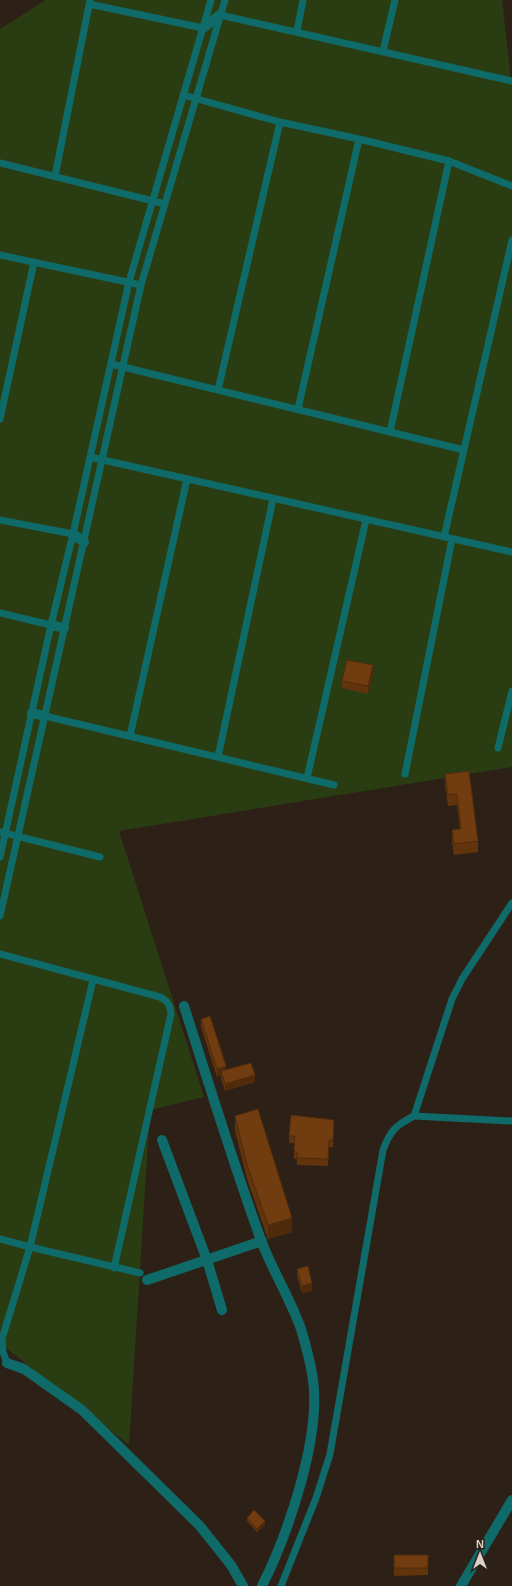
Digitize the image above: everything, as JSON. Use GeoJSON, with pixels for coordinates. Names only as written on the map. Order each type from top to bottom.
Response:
{"type":"FeatureCollection","features":[{"type":"Feature","properties":{"kind":"street"},"geometry":{"type":"LineString","coordinates":[[203,28],[220,15]]}},
{"type":"Feature","properties":{"kind":"street"},"geometry":{"type":"LineString","coordinates":[[73,534],[84,542]]}},
{"type":"Feature","properties":{"kind":"street"},"geometry":{"type":"LineString","coordinates":[[51,625],[64,628]]}},
{"type":"Feature","properties":{"kind":"street"},"geometry":{"type":"LineString","coordinates":[[32,713],[45,716]]}},
{"type":"Feature","properties":{"kind":"street"},"geometry":{"type":"LineString","coordinates":[[184,1006],[219,1116],[262,1241],[300,1328],[307,1350],[313,1381],[314,1406],[311,1440],[301,1481],[275,1560],[262,1586]]}},
{"type":"Feature","properties":{"kind":"street"},"geometry":{"type":"LineString","coordinates":[[162,1140],[207,1260],[222,1310]]}},
{"type":"Feature","properties":{"kind":"street"},"geometry":{"type":"LineString","coordinates":[[143,1276],[207,1260],[262,1241]]}},
{"type":"Feature","properties":{"kind":"street"},"geometry":{"type":"LineString","coordinates":[[3,1362],[24,1369],[82,1410],[199,1525],[231,1566],[243,1586]]}},
{"type":"Feature","properties":{"kind":"street"},"geometry":{"type":"LineString","coordinates":[[461,1586],[512,1500]]}},
{"type":"Feature","properties":{"kind":"lane"},"geometry":{"type":"LineString","coordinates":[[0,857],[3,833],[73,534],[129,282],[211,0]]}},
{"type":"Feature","properties":{"kind":"lane"},"geometry":{"type":"LineString","coordinates":[[0,916],[141,285],[224,0]]}},
{"type":"Feature","properties":{"kind":"lane"},"geometry":{"type":"LineString","coordinates":[[297,31],[303,0]]}},
{"type":"Feature","properties":{"kind":"lane"},"geometry":{"type":"LineString","coordinates":[[383,51],[395,0]]}},
{"type":"Feature","properties":{"kind":"lane"},"geometry":{"type":"LineString","coordinates":[[55,176],[90,2],[203,28]]}},
{"type":"Feature","properties":{"kind":"lane"},"geometry":{"type":"LineString","coordinates":[[220,15],[297,31],[512,81]]}},
{"type":"Feature","properties":{"kind":"lane"},"geometry":{"type":"LineString","coordinates":[[183,95],[280,122],[449,161],[512,186]]}},
{"type":"Feature","properties":{"kind":"lane"},"geometry":{"type":"LineString","coordinates":[[218,390],[280,122]]}},
{"type":"Feature","properties":{"kind":"lane"},"geometry":{"type":"LineString","coordinates":[[298,409],[359,139]]}},
{"type":"Feature","properties":{"kind":"lane"},"geometry":{"type":"LineString","coordinates":[[390,432],[449,161]]}},
{"type":"Feature","properties":{"kind":"lane"},"geometry":{"type":"LineString","coordinates":[[0,163],[165,204]]}},
{"type":"Feature","properties":{"kind":"lane"},"geometry":{"type":"LineString","coordinates":[[444,538],[512,240]]}},
{"type":"Feature","properties":{"kind":"lane"},"geometry":{"type":"LineString","coordinates":[[0,255],[141,285]]}},
{"type":"Feature","properties":{"kind":"lane"},"geometry":{"type":"LineString","coordinates":[[0,419],[34,262]]}},
{"type":"Feature","properties":{"kind":"lane"},"geometry":{"type":"LineString","coordinates":[[111,364],[464,450]]}},
{"type":"Feature","properties":{"kind":"lane"},"geometry":{"type":"LineString","coordinates":[[90,457],[444,538],[512,552]]}},
{"type":"Feature","properties":{"kind":"lane"},"geometry":{"type":"LineString","coordinates":[[130,736],[187,480]]}},
{"type":"Feature","properties":{"kind":"lane"},"geometry":{"type":"LineString","coordinates":[[218,757],[273,499]]}},
{"type":"Feature","properties":{"kind":"lane"},"geometry":{"type":"LineString","coordinates":[[0,520],[73,534]]}},
{"type":"Feature","properties":{"kind":"lane"},"geometry":{"type":"LineString","coordinates":[[307,778],[366,520]]}},
{"type":"Feature","properties":{"kind":"lane"},"geometry":{"type":"LineString","coordinates":[[404,774],[452,539]]}},
{"type":"Feature","properties":{"kind":"lane"},"geometry":{"type":"LineString","coordinates":[[0,613],[51,625]]}},
{"type":"Feature","properties":{"kind":"lane"},"geometry":{"type":"LineString","coordinates":[[498,748],[512,691]]}},
{"type":"Feature","properties":{"kind":"lane"},"geometry":{"type":"LineString","coordinates":[[45,716],[334,785]]}},
{"type":"Feature","properties":{"kind":"lane"},"geometry":{"type":"LineString","coordinates":[[3,833],[100,857]]}},
{"type":"Feature","properties":{"kind":"lane"},"geometry":{"type":"LineString","coordinates":[[414,1116],[452,999],[462,979],[512,903]]}},
{"type":"Feature","properties":{"kind":"lane"},"geometry":{"type":"LineString","coordinates":[[0,954],[160,997],[166,1000],[170,1006],[171,1014],[114,1268]]}},
{"type":"Feature","properties":{"kind":"lane"},"geometry":{"type":"LineString","coordinates":[[3,1362],[2,1339],[30,1247],[93,980]]}},
{"type":"Feature","properties":{"kind":"lane"},"geometry":{"type":"LineString","coordinates":[[281,1586],[316,1498],[330,1454],[383,1150],[388,1135],[401,1122],[414,1116],[512,1121]]}},
{"type":"Feature","properties":{"kind":"lane"},"geometry":{"type":"LineString","coordinates":[[0,1239],[143,1276]]}},
{"type":"Feature","properties":{"kind":"green space"},"geometry":{"type":"Polygon","coordinates":[[[46,0],[502,0],[512,89],[512,767],[119,831],[204,1097],[150,1110],[129,1445],[5,1347],[0,1346],[0,29],[46,0]]]}},
{"type":"Feature","properties":{"kind":"building"},"geometry":{"type":"Polygon","coordinates":[[[347,660],[373,665],[368,686],[342,681],[347,660]]]}},
{"type":"Feature","properties":{"kind":"building"},"geometry":{"type":"Polygon","coordinates":[[[469,771],[478,841],[454,844],[452,830],[461,829],[457,794],[448,795],[445,774],[469,771]]]}},
{"type":"Feature","properties":{"kind":"building"},"geometry":{"type":"Polygon","coordinates":[[[210,1016],[226,1066],[217,1069],[201,1019],[210,1016]]]}},
{"type":"Feature","properties":{"kind":"building"},"geometry":{"type":"Polygon","coordinates":[[[251,1063],[255,1075],[225,1084],[221,1071],[251,1063]]]}},
{"type":"Feature","properties":{"kind":"building"},"geometry":{"type":"Polygon","coordinates":[[[258,1109],[292,1218],[268,1225],[247,1165],[235,1116],[258,1109]]]}},
{"type":"Feature","properties":{"kind":"building"},"geometry":{"type":"Polygon","coordinates":[[[291,1115],[334,1120],[333,1140],[329,1140],[328,1159],[297,1158],[297,1152],[294,1151],[295,1136],[289,1136],[291,1115]]]}},
{"type":"Feature","properties":{"kind":"building"},"geometry":{"type":"Polygon","coordinates":[[[308,1266],[312,1283],[302,1286],[297,1269],[308,1266]]]}},
{"type":"Feature","properties":{"kind":"building"},"geometry":{"type":"Polygon","coordinates":[[[254,1510],[265,1521],[257,1529],[247,1518],[254,1510]]]}},
{"type":"Feature","properties":{"kind":"building"},"geometry":{"type":"Polygon","coordinates":[[[394,1555],[428,1555],[428,1568],[394,1568],[394,1555]]]}}]}
